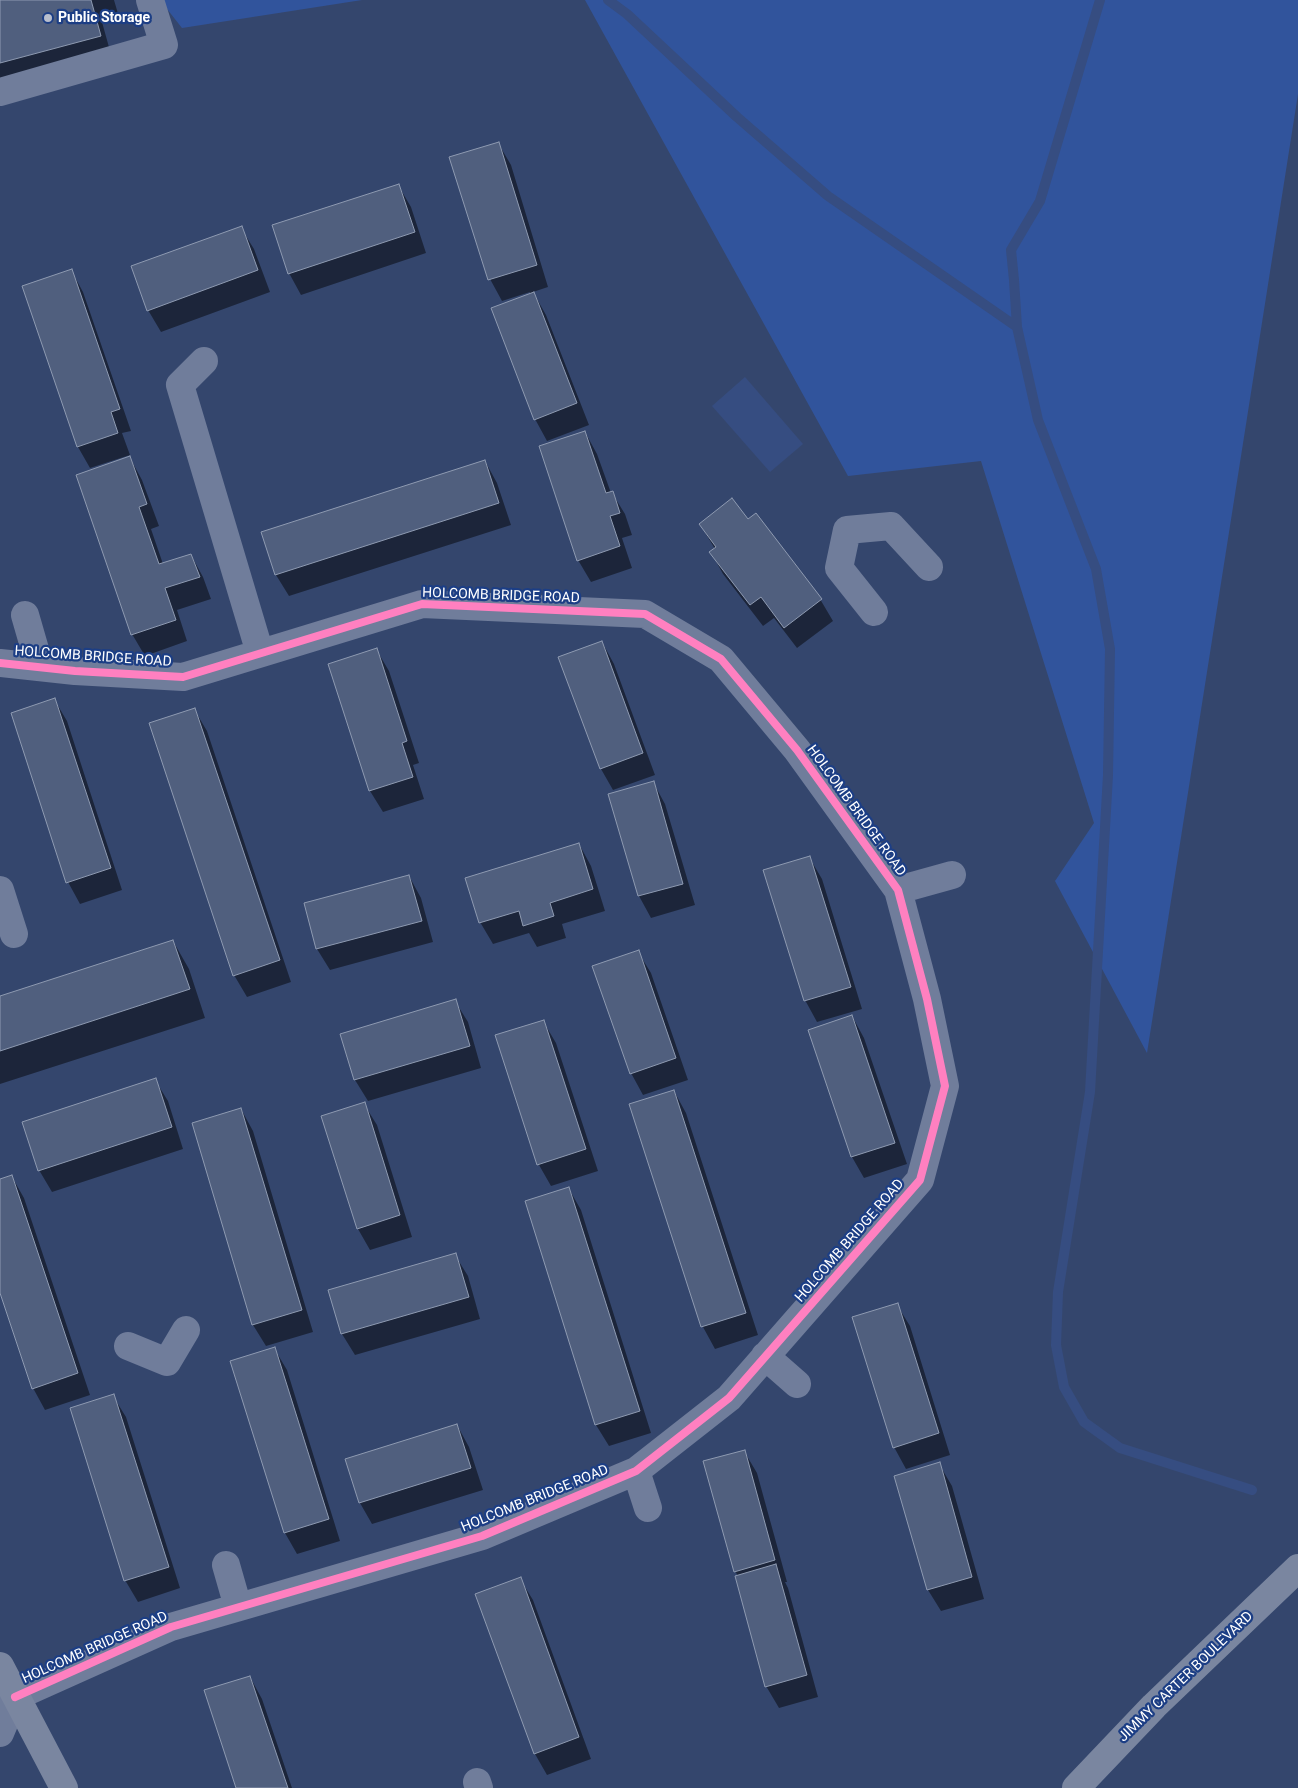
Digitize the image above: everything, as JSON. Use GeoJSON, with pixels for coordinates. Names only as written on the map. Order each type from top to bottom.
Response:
{"type":"FeatureCollection","features":[{"type":"Feature","properties":{"kind":"main road","name":"JIMMY CARTER BOULEVARD"},"geometry":{"type":"LineString","coordinates":[[1076,1788],[1154,1706],[1298,1568]]}},
{"type":"Feature","properties":{"kind":"main road","name":"HOLCOMB BRIDGE ROAD"},"geometry":{"type":"LineString","coordinates":[[0,1666],[8,1695],[64,1788]]}},
{"type":"Feature","properties":{"kind":"street"},"geometry":{"type":"LineString","coordinates":[[0,92],[164,45],[150,0]]}},
{"type":"Feature","properties":{"kind":"street"},"geometry":{"type":"LineString","coordinates":[[204,361],[180,385],[260,653]]}},
{"type":"Feature","properties":{"kind":"street"},"geometry":{"type":"LineString","coordinates":[[874,612],[839,568],[847,530],[891,526],[930,567]]}},
{"type":"Feature","properties":{"kind":"street","name":"HOLCOMB BRIDGE ROAD"},"geometry":{"type":"LineString","coordinates":[[0,663],[75,672],[183,677],[422,604],[645,614],[721,659],[797,750],[898,890],[926,998],[944,1086],[920,1180],[729,1398],[636,1471],[482,1536],[171,1627],[8,1695]]}},
{"type":"Feature","properties":{"kind":"street"},"geometry":{"type":"LineString","coordinates":[[25,615],[40,667]]}},
{"type":"Feature","properties":{"kind":"street"},"geometry":{"type":"LineString","coordinates":[[898,890],[952,875]]}},
{"type":"Feature","properties":{"kind":"street"},"geometry":{"type":"LineString","coordinates":[[0,890],[14,934]]}},
{"type":"Feature","properties":{"kind":"street"},"geometry":{"type":"LineString","coordinates":[[128,1346],[167,1362],[186,1330]]}},
{"type":"Feature","properties":{"kind":"street"},"geometry":{"type":"LineString","coordinates":[[765,1356],[797,1384]]}},
{"type":"Feature","properties":{"kind":"street"},"geometry":{"type":"LineString","coordinates":[[636,1471],[648,1508]]}},
{"type":"Feature","properties":{"kind":"street"},"geometry":{"type":"LineString","coordinates":[[226,1565],[238,1607]]}},
{"type":"Feature","properties":{"kind":"street"},"geometry":{"type":"LineString","coordinates":[[0,1733],[8,1695]]}},
{"type":"Feature","properties":{"kind":"shaded area"},"geometry":{"type":"Polygon","coordinates":[[[160,0],[362,0],[182,28],[160,0]]]}},
{"type":"Feature","properties":{"kind":"shaded area"},"geometry":{"type":"Polygon","coordinates":[[[585,0],[1298,0],[1298,94],[1147,1053],[1055,881],[1094,823],[981,461],[848,476],[585,0]]]}},
{"type":"Feature","properties":{"kind":"shaded area"},"geometry":{"type":"Polygon","coordinates":[[[745,377],[803,444],[770,472],[712,406],[745,377]]]}},
{"type":"Feature","properties":{"kind":"building","name":"Public Storage"},"geometry":{"type":"Polygon","coordinates":[[[0,0],[91,0],[101,36],[0,63],[0,0]]]}},
{"type":"Feature","properties":{"kind":"building"},"geometry":{"type":"Polygon","coordinates":[[[499,142],[537,265],[488,280],[449,157],[499,142]]]}},
{"type":"Feature","properties":{"kind":"building"},"geometry":{"type":"Polygon","coordinates":[[[399,184],[415,232],[288,274],[272,225],[399,184]]]}},
{"type":"Feature","properties":{"kind":"building"},"geometry":{"type":"Polygon","coordinates":[[[242,226],[258,270],[147,311],[131,266],[242,226]]]}},
{"type":"Feature","properties":{"kind":"building"},"geometry":{"type":"Polygon","coordinates":[[[72,269],[120,409],[111,412],[118,433],[77,447],[22,286],[72,269]]]}},
{"type":"Feature","properties":{"kind":"building"},"geometry":{"type":"Polygon","coordinates":[[[534,292],[577,403],[534,420],[491,308],[534,292]]]}},
{"type":"Feature","properties":{"kind":"building"},"geometry":{"type":"Polygon","coordinates":[[[585,431],[606,493],[613,491],[620,513],[610,516],[620,546],[577,561],[539,446],[585,431]]]}},
{"type":"Feature","properties":{"kind":"building"},"geometry":{"type":"Polygon","coordinates":[[[130,456],[147,504],[139,507],[159,564],[191,554],[200,577],[165,588],[176,620],[131,635],[76,475],[130,456]]]}},
{"type":"Feature","properties":{"kind":"building"},"geometry":{"type":"Polygon","coordinates":[[[485,460],[499,503],[275,575],[261,532],[485,460]]]}},
{"type":"Feature","properties":{"kind":"building"},"geometry":{"type":"Polygon","coordinates":[[[732,498],[748,519],[756,513],[822,599],[784,628],[761,597],[750,605],[709,552],[716,547],[699,524],[732,498]]]}},
{"type":"Feature","properties":{"kind":"building"},"geometry":{"type":"Polygon","coordinates":[[[602,641],[643,753],[600,769],[558,657],[602,641]]]}},
{"type":"Feature","properties":{"kind":"building"},"geometry":{"type":"Polygon","coordinates":[[[377,648],[407,741],[402,743],[413,777],[369,791],[328,664],[377,648]]]}},
{"type":"Feature","properties":{"kind":"building"},"geometry":{"type":"Polygon","coordinates":[[[55,698],[111,868],[66,883],[11,713],[55,698]]]}},
{"type":"Feature","properties":{"kind":"building"},"geometry":{"type":"Polygon","coordinates":[[[195,708],[280,960],[233,976],[149,723],[195,708]]]}},
{"type":"Feature","properties":{"kind":"building"},"geometry":{"type":"Polygon","coordinates":[[[654,781],[683,884],[638,896],[608,794],[654,781]]]}},
{"type":"Feature","properties":{"kind":"building"},"geometry":{"type":"Polygon","coordinates":[[[579,843],[593,889],[550,903],[554,916],[523,926],[519,911],[479,923],[465,878],[579,843]]]}},
{"type":"Feature","properties":{"kind":"building"},"geometry":{"type":"Polygon","coordinates":[[[810,856],[851,987],[804,1001],[763,870],[810,856]]]}},
{"type":"Feature","properties":{"kind":"building"},"geometry":{"type":"Polygon","coordinates":[[[409,875],[422,921],[316,949],[304,903],[409,875]]]}},
{"type":"Feature","properties":{"kind":"building"},"geometry":{"type":"Polygon","coordinates":[[[173,940],[190,989],[0,1051],[0,996],[173,940]]]}},
{"type":"Feature","properties":{"kind":"building"},"geometry":{"type":"Polygon","coordinates":[[[639,950],[676,1058],[630,1074],[592,966],[639,950]]]}},
{"type":"Feature","properties":{"kind":"building"},"geometry":{"type":"Polygon","coordinates":[[[456,999],[470,1046],[354,1080],[340,1034],[456,999]]]}},
{"type":"Feature","properties":{"kind":"building"},"geometry":{"type":"Polygon","coordinates":[[[852,1015],[895,1143],[851,1157],[808,1030],[852,1015]]]}},
{"type":"Feature","properties":{"kind":"building"},"geometry":{"type":"Polygon","coordinates":[[[544,1020],[586,1149],[537,1165],[495,1035],[544,1020]]]}},
{"type":"Feature","properties":{"kind":"building"},"geometry":{"type":"Polygon","coordinates":[[[156,1078],[172,1127],[38,1171],[22,1122],[156,1078]]]}},
{"type":"Feature","properties":{"kind":"building"},"geometry":{"type":"Polygon","coordinates":[[[674,1090],[746,1313],[701,1327],[629,1104],[674,1090]]]}},
{"type":"Feature","properties":{"kind":"building"},"geometry":{"type":"Polygon","coordinates":[[[365,1102],[400,1215],[357,1229],[321,1116],[365,1102]]]}},
{"type":"Feature","properties":{"kind":"building"},"geometry":{"type":"Polygon","coordinates":[[[241,1108],[302,1310],[252,1325],[192,1123],[241,1108]]]}},
{"type":"Feature","properties":{"kind":"building"},"geometry":{"type":"Polygon","coordinates":[[[12,1175],[78,1373],[32,1389],[0,1293],[0,1179],[12,1175]]]}},
{"type":"Feature","properties":{"kind":"building"},"geometry":{"type":"Polygon","coordinates":[[[569,1187],[640,1411],[595,1425],[525,1201],[569,1187]]]}},
{"type":"Feature","properties":{"kind":"building"},"geometry":{"type":"Polygon","coordinates":[[[456,1253],[469,1297],[341,1334],[328,1290],[456,1253]]]}},
{"type":"Feature","properties":{"kind":"building"},"geometry":{"type":"Polygon","coordinates":[[[898,1303],[939,1433],[893,1448],[852,1317],[898,1303]]]}},
{"type":"Feature","properties":{"kind":"building"},"geometry":{"type":"Polygon","coordinates":[[[275,1347],[329,1519],[284,1533],[230,1361],[275,1347]]]}},
{"type":"Feature","properties":{"kind":"building"},"geometry":{"type":"Polygon","coordinates":[[[114,1394],[169,1567],[124,1581],[70,1408],[114,1394]]]}},
{"type":"Feature","properties":{"kind":"building"},"geometry":{"type":"Polygon","coordinates":[[[457,1424],[471,1468],[359,1503],[345,1459],[457,1424]]]}},
{"type":"Feature","properties":{"kind":"building"},"geometry":{"type":"Polygon","coordinates":[[[745,1450],[775,1560],[734,1572],[703,1461],[745,1450]]]}},
{"type":"Feature","properties":{"kind":"building"},"geometry":{"type":"Polygon","coordinates":[[[940,1462],[972,1577],[927,1590],[894,1476],[940,1462]]]}},
{"type":"Feature","properties":{"kind":"building"},"geometry":{"type":"Polygon","coordinates":[[[776,1564],[807,1675],[765,1687],[735,1576],[776,1564]]]}},
{"type":"Feature","properties":{"kind":"building"},"geometry":{"type":"Polygon","coordinates":[[[521,1577],[579,1737],[534,1754],[475,1594],[521,1577]]]}},
{"type":"Feature","properties":{"kind":"building"},"geometry":{"type":"Polygon","coordinates":[[[250,1676],[288,1788],[236,1788],[204,1690],[250,1676]]]}},
{"type":"Feature","properties":{"kind":"waterway"},"geometry":{"type":"LineString","coordinates":[[608,0],[627,14],[737,117],[828,196],[1017,327]]}},
{"type":"Feature","properties":{"kind":"waterway"},"geometry":{"type":"LineString","coordinates":[[1100,0],[1040,201],[1011,250],[1017,327],[1038,420],[1096,569],[1110,649],[1108,775],[1090,1092],[1058,1292],[1056,1345],[1064,1387],[1084,1422],[1120,1448],[1252,1490]]}},
{"type":"Feature","properties":{"kind":"cycle path"},"geometry":{"type":"LineString","coordinates":[[0,663],[75,671],[183,677],[422,604],[645,614],[721,659],[797,750],[898,890],[927,999],[945,1086],[920,1180],[729,1398],[636,1471],[482,1536],[171,1627],[15,1697]]}},
{"type":"Feature","properties":{"kind":"place","name":"Public Storage"},"geometry":{"type":"Point","coordinates":[48,18]}}]}
